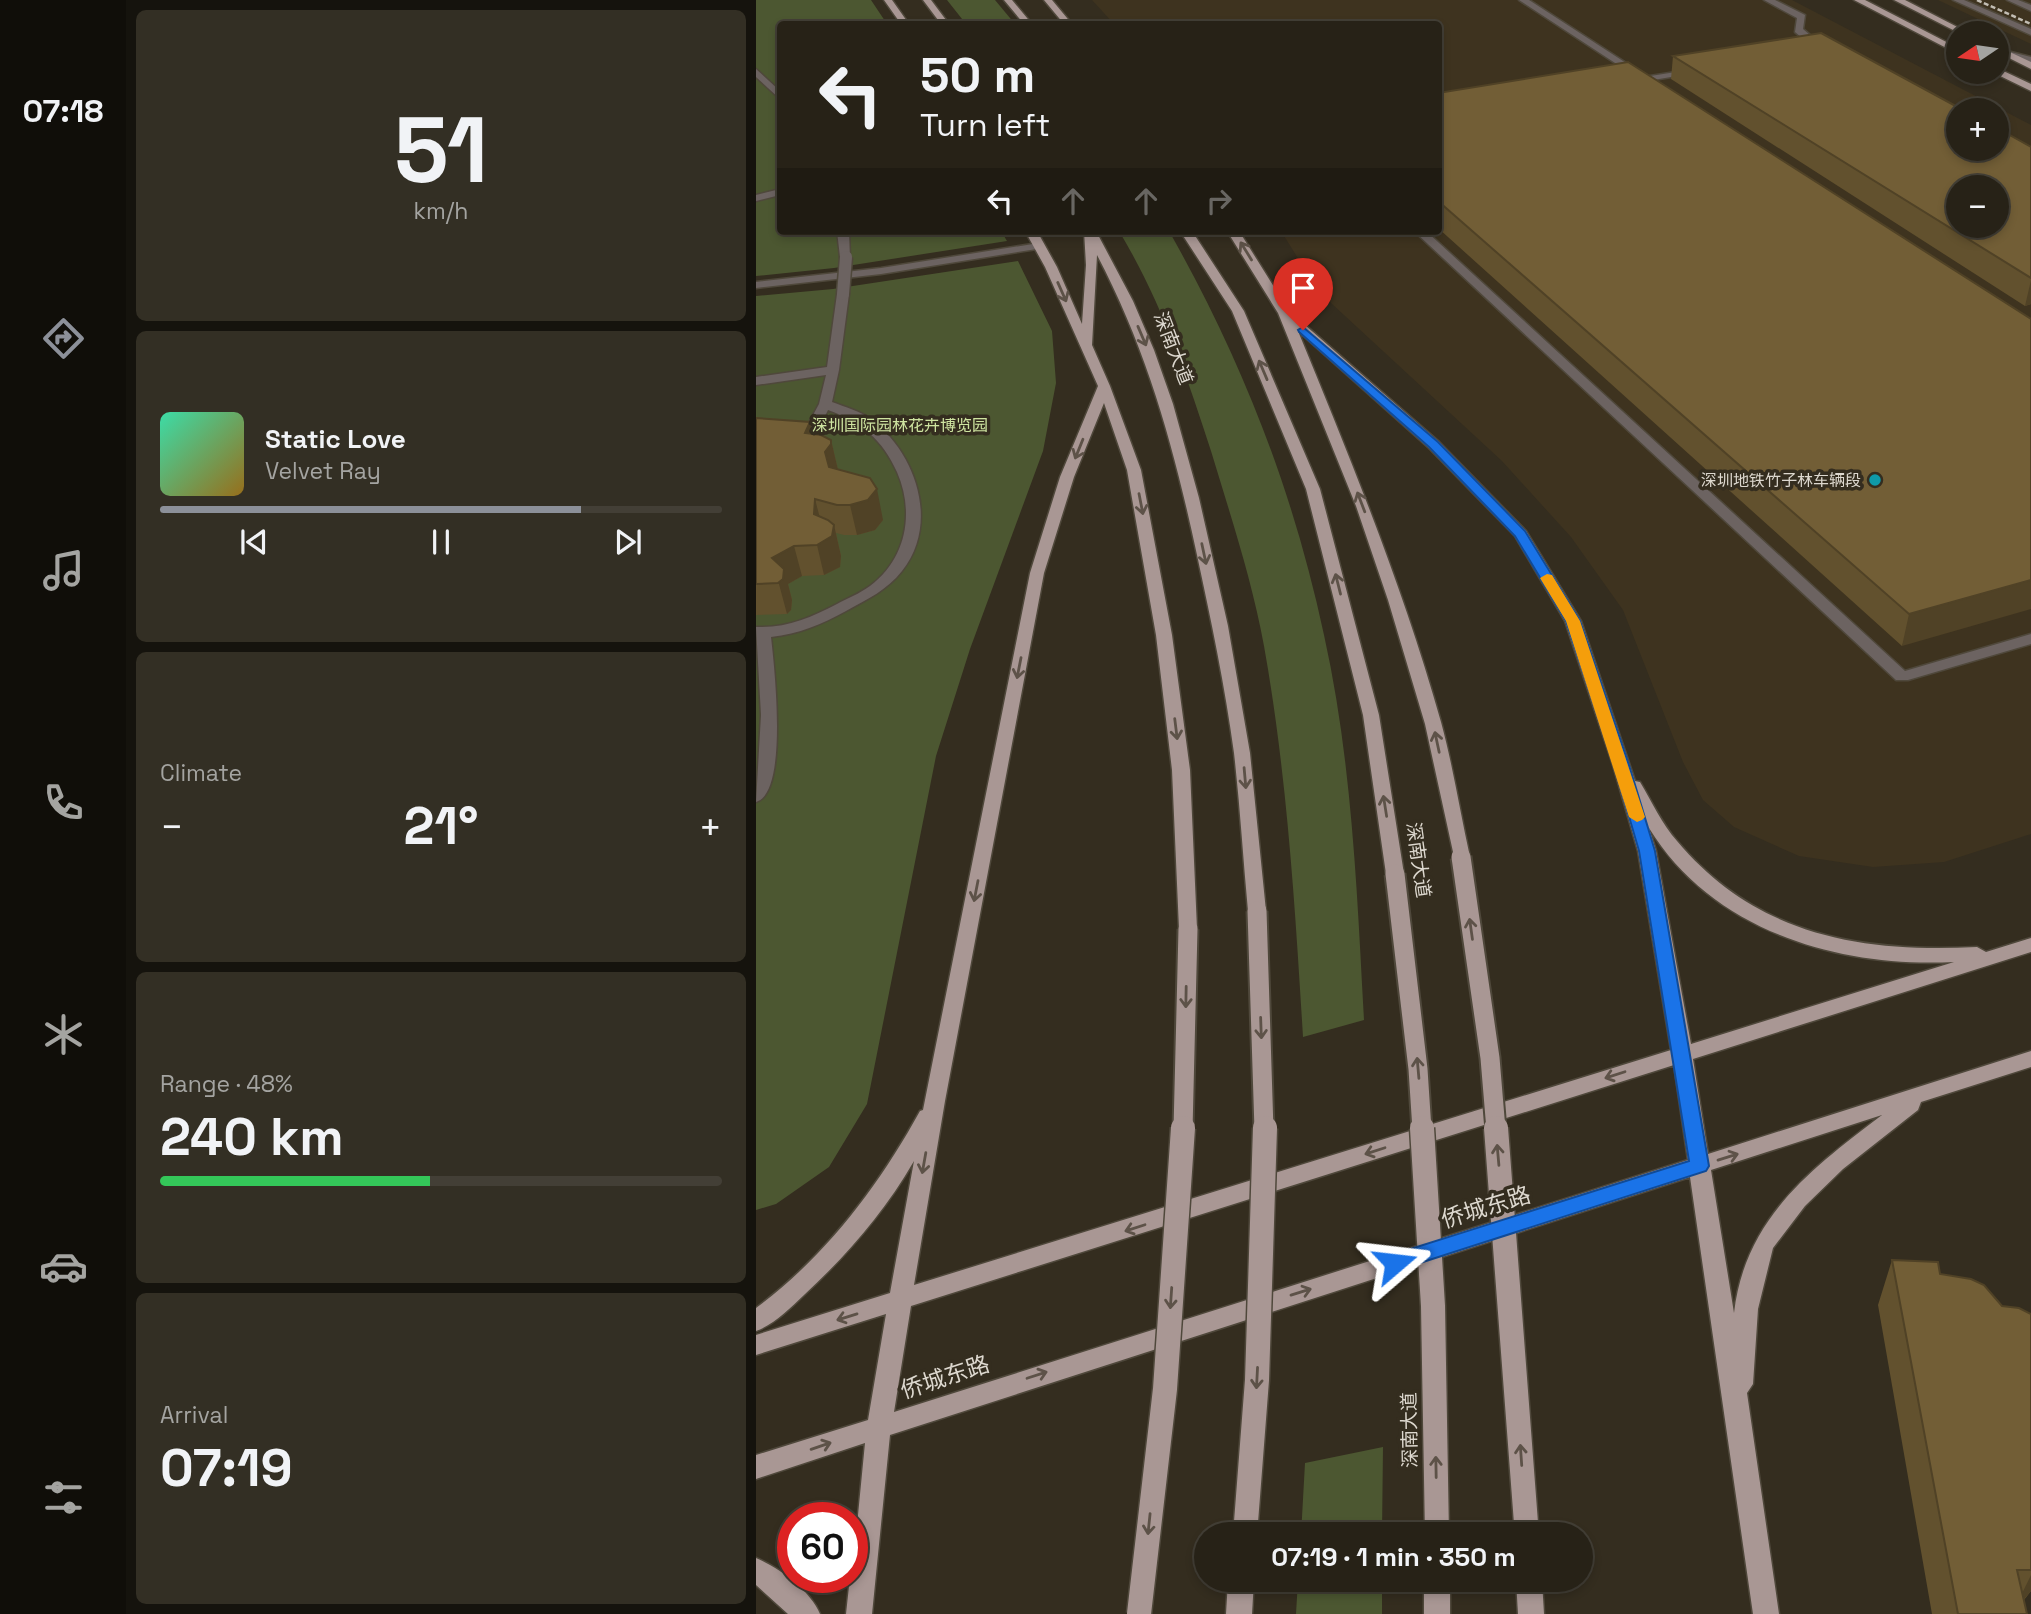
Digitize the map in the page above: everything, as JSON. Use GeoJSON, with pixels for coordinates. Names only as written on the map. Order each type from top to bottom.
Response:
{"type":"FeatureCollection","features":[{"type":"Feature","properties":{"kind":"main road"},"geometry":{"type":"LineString","coordinates":[[888,0],[903,21]]}},
{"type":"Feature","properties":{"kind":"main road"},"geometry":{"type":"LineString","coordinates":[[926,0],[943,21]]}},
{"type":"Feature","properties":{"kind":"main road"},"geometry":{"type":"LineString","coordinates":[[1007,0],[1025,21]]}},
{"type":"Feature","properties":{"kind":"main road"},"geometry":{"type":"LineString","coordinates":[[1048,0],[1066,21]]}},
{"type":"Feature","properties":{"kind":"main road"},"geometry":{"type":"LineString","coordinates":[[1858,0],[1946,45]]}},
{"type":"Feature","properties":{"kind":"main road"},"geometry":{"type":"LineString","coordinates":[[1898,0],[1946,24]]}},
{"type":"Feature","properties":{"kind":"main road"},"geometry":{"type":"LineString","coordinates":[[2009,55],[2031,66]]}},
{"type":"Feature","properties":{"kind":"main road"},"geometry":{"type":"LineString","coordinates":[[2009,77],[2031,88]]}},
{"type":"Feature","properties":{"kind":"main road"},"geometry":{"type":"LineString","coordinates":[[1033,235],[1104,386],[1134,470],[1164,635],[1181,770],[1188,929],[1182,1146],[1165,1389],[1139,1614]]}},
{"type":"Feature","properties":{"kind":"main road"},"geometry":{"type":"LineString","coordinates":[[1087,348],[1092,265],[1090,235]]}},
{"type":"Feature","properties":{"kind":"main road","name":"深南大道"},"geometry":{"type":"LineString","coordinates":[[1092,235],[1127,301],[1167,404],[1192,498],[1220,626],[1242,753],[1257,911],[1265,1112],[1257,1380],[1246,1522]]}},
{"type":"Feature","properties":{"kind":"main road","name":"深南大道"},"geometry":{"type":"LineString","coordinates":[[1189,235],[1238,310],[1313,489],[1371,715],[1395,874],[1419,1083],[1433,1306],[1437,1522]]}},
{"type":"Feature","properties":{"kind":"main road"},"geometry":{"type":"LineString","coordinates":[[1235,235],[1283,313],[1338,442],[1396,600],[1433,724],[1461,857],[1490,1058],[1526,1522]]}},
{"type":"Feature","properties":{"kind":"main road"},"geometry":{"type":"LineString","coordinates":[[1283,313],[1434,445],[1521,534],[1573,621],[1622,765],[1647,851],[1668,964],[1739,1419],[1766,1614]]}},
{"type":"Feature","properties":{"kind":"main road"},"geometry":{"type":"LineString","coordinates":[[859,1614],[879,1426],[900,1301],[935,1101],[1037,573],[1068,477],[1104,386]]}},
{"type":"Feature","properties":{"kind":"main road"},"geometry":{"type":"LineString","coordinates":[[1622,765],[1670,845],[1686,862],[1732,903],[1778,928],[1832,946],[1889,956],[1937,958],[2022,948]]}},
{"type":"Feature","properties":{"kind":"main road"},"geometry":{"type":"LineString","coordinates":[[756,1345],[2022,948]]}},
{"type":"Feature","properties":{"kind":"main road","name":"侨城东路"},"geometry":{"type":"LineString","coordinates":[[756,1467],[2031,1059]]}},
{"type":"Feature","properties":{"kind":"main road"},"geometry":{"type":"LineString","coordinates":[[1739,1419],[1746,1309],[1763,1245],[1797,1200],[1835,1163],[1923,1095]]}},
{"type":"Feature","properties":{"kind":"main road"},"geometry":{"type":"LineString","coordinates":[[756,1321],[820,1267],[865,1220],[901,1167],[935,1101]]}},
{"type":"Feature","properties":{"kind":"main road"},"geometry":{"type":"LineString","coordinates":[[756,1571],[768,1577],[807,1614]]}},
{"type":"Feature","properties":{"kind":"main road"},"geometry":{"type":"LineString","coordinates":[[1239,1614],[1240,1592]]}},
{"type":"Feature","properties":{"kind":"main road"},"geometry":{"type":"LineString","coordinates":[[1437,1592],[1437,1614]]}},
{"type":"Feature","properties":{"kind":"main road"},"geometry":{"type":"LineString","coordinates":[[1530,1592],[1531,1614]]}},
{"type":"Feature","properties":{"kind":"street"},"geometry":{"type":"LineString","coordinates":[[1522,0],[1658,88]]}},
{"type":"Feature","properties":{"kind":"street"},"geometry":{"type":"LineString","coordinates":[[1768,0],[1802,18],[1798,30],[1801,39],[1792,43]]}},
{"type":"Feature","properties":{"kind":"street"},"geometry":{"type":"LineString","coordinates":[[1957,0],[2031,33]]}},
{"type":"Feature","properties":{"kind":"street"},"geometry":{"type":"LineString","coordinates":[[2011,0],[2031,8]]}},
{"type":"Feature","properties":{"kind":"street"},"geometry":{"type":"LineString","coordinates":[[1798,30],[1817,48],[1836,58]]}},
{"type":"Feature","properties":{"kind":"street"},"geometry":{"type":"LineString","coordinates":[[2009,54],[2031,60]]}},
{"type":"Feature","properties":{"kind":"street"},"geometry":{"type":"LineString","coordinates":[[1622,84],[1706,70]]}},
{"type":"Feature","properties":{"kind":"street"},"geometry":{"type":"LineString","coordinates":[[756,72],[777,93]]}},
{"type":"Feature","properties":{"kind":"street"},"geometry":{"type":"LineString","coordinates":[[756,198],[777,193]]}},
{"type":"Feature","properties":{"kind":"street"},"geometry":{"type":"LineString","coordinates":[[805,443],[825,404],[833,370],[846,257],[843,235]]}},
{"type":"Feature","properties":{"kind":"street"},"geometry":{"type":"LineString","coordinates":[[1424,235],[1902,677],[2031,639]]}},
{"type":"Feature","properties":{"kind":"street"},"geometry":{"type":"LineString","coordinates":[[756,285],[881,271],[1040,246]]}},
{"type":"Feature","properties":{"kind":"street"},"geometry":{"type":"LineString","coordinates":[[756,381],[833,370]]}},
{"type":"Feature","properties":{"kind":"street"},"geometry":{"type":"LineString","coordinates":[[756,796],[763,779],[771,729],[759,632],[793,629],[823,618],[879,586],[903,557],[913,531],[915,500],[905,470],[867,422],[825,404]]}},
{"type":"Feature","properties":{"kind":"shaded area"},"geometry":{"type":"Polygon","coordinates":[[[1092,0],[1792,0],[1946,81],[1946,84],[1953,84],[1979,98],[1946,98],[1946,161],[2009,161],[2009,113],[2031,125],[2031,834],[1944,862],[1873,867],[1799,856],[1734,827],[1703,800],[1683,762],[1623,610],[1571,537],[1502,461],[1331,303],[1309,276],[1283,235],[1442,235],[1442,21],[1111,21],[1092,0]]]}},
{"type":"Feature","properties":{"kind":"shaded area"},"geometry":{"type":"Polygon","coordinates":[[[1938,0],[2031,0],[2031,44],[2009,34],[2009,21],[1982,21],[1938,0]]]}},
{"type":"Feature","properties":{"kind":"green space"},"geometry":{"type":"Polygon","coordinates":[[[756,0],[871,0],[885,21],[777,21],[777,235],[1003,235],[1007,241],[834,268],[756,276],[756,0]]]}},
{"type":"Feature","properties":{"kind":"green space"},"geometry":{"type":"Polygon","coordinates":[[[947,0],[995,0],[1012,21],[964,21],[947,0]]]}},
{"type":"Feature","properties":{"kind":"green space"},"geometry":{"type":"Polygon","coordinates":[[[1121,235],[1171,235],[1220,328],[1281,477],[1324,635],[1347,778],[1356,875],[1364,1020],[1303,1037],[1279,743],[1259,621],[1233,523],[1182,366],[1134,257],[1121,235]]]}},
{"type":"Feature","properties":{"kind":"green space","name":"深圳国际园林花卉博览园"},"geometry":{"type":"Polygon","coordinates":[[[1018,261],[1052,331],[1056,383],[1043,451],[970,649],[936,756],[867,1104],[829,1167],[776,1204],[756,1210],[756,296],[833,289],[1018,261]]]}},
{"type":"Feature","properties":{"kind":"green space"},"geometry":{"type":"Polygon","coordinates":[[[1383,1447],[1382,1522],[1302,1522],[1305,1463],[1383,1447]]]}},
{"type":"Feature","properties":{"kind":"green space"},"geometry":{"type":"Polygon","coordinates":[[[1297,1592],[1382,1592],[1382,1614],[1296,1614],[1297,1592]]]}},
{"type":"Feature","properties":{"kind":"building"},"geometry":{"type":"Polygon","coordinates":[[[1821,33],[1946,101],[1946,161],[2009,161],[2009,135],[2031,147],[2031,278],[1966,238],[2009,238],[2009,175],[1946,175],[1946,225],[1673,56],[1821,33]]]}},
{"type":"Feature","properties":{"kind":"building","name":"深圳地铁竹子林车辆段"},"geometry":{"type":"Polygon","coordinates":[[[1628,62],[2031,319],[2031,580],[1909,614],[1442,205],[1442,92],[1628,62]]]}},
{"type":"Feature","properties":{"kind":"building"},"geometry":{"type":"Polygon","coordinates":[[[756,418],[810,422],[805,433],[821,435],[831,440],[825,452],[829,467],[870,478],[877,489],[868,500],[850,505],[837,505],[815,499],[814,514],[834,525],[832,536],[817,545],[794,546],[772,558],[784,569],[783,579],[778,583],[756,584],[756,418]]]}},
{"type":"Feature","properties":{"kind":"building"},"geometry":{"type":"Polygon","coordinates":[[[1892,1260],[1938,1262],[1940,1274],[1971,1279],[1984,1285],[2002,1306],[2019,1308],[2031,1314],[2031,1570],[2017,1570],[2027,1614],[1958,1614],[1892,1260]]]}},
{"type":"Feature","properties":{"kind":"railway"},"geometry":{"type":"LineString","coordinates":[[1977,0],[2031,24]]}},
{"type":"Feature","properties":{"kind":"slow traffic"},"geometry":{"type":"LineString","coordinates":[[1547,578],[1573,621],[1637,817]]}},
{"type":"Feature","properties":{"kind":"place","name":"深圳地铁竹子林车辆段"},"geometry":{"type":"Point","coordinates":[1875,480]}},
{"type":"Feature","properties":{"kind":"route"},"geometry":{"type":"LineString","coordinates":[[1303,330],[1434,445],[1521,534],[1573,621],[1622,765],[1647,851],[1668,964],[1699,1166],[1395,1263]]}}]}
